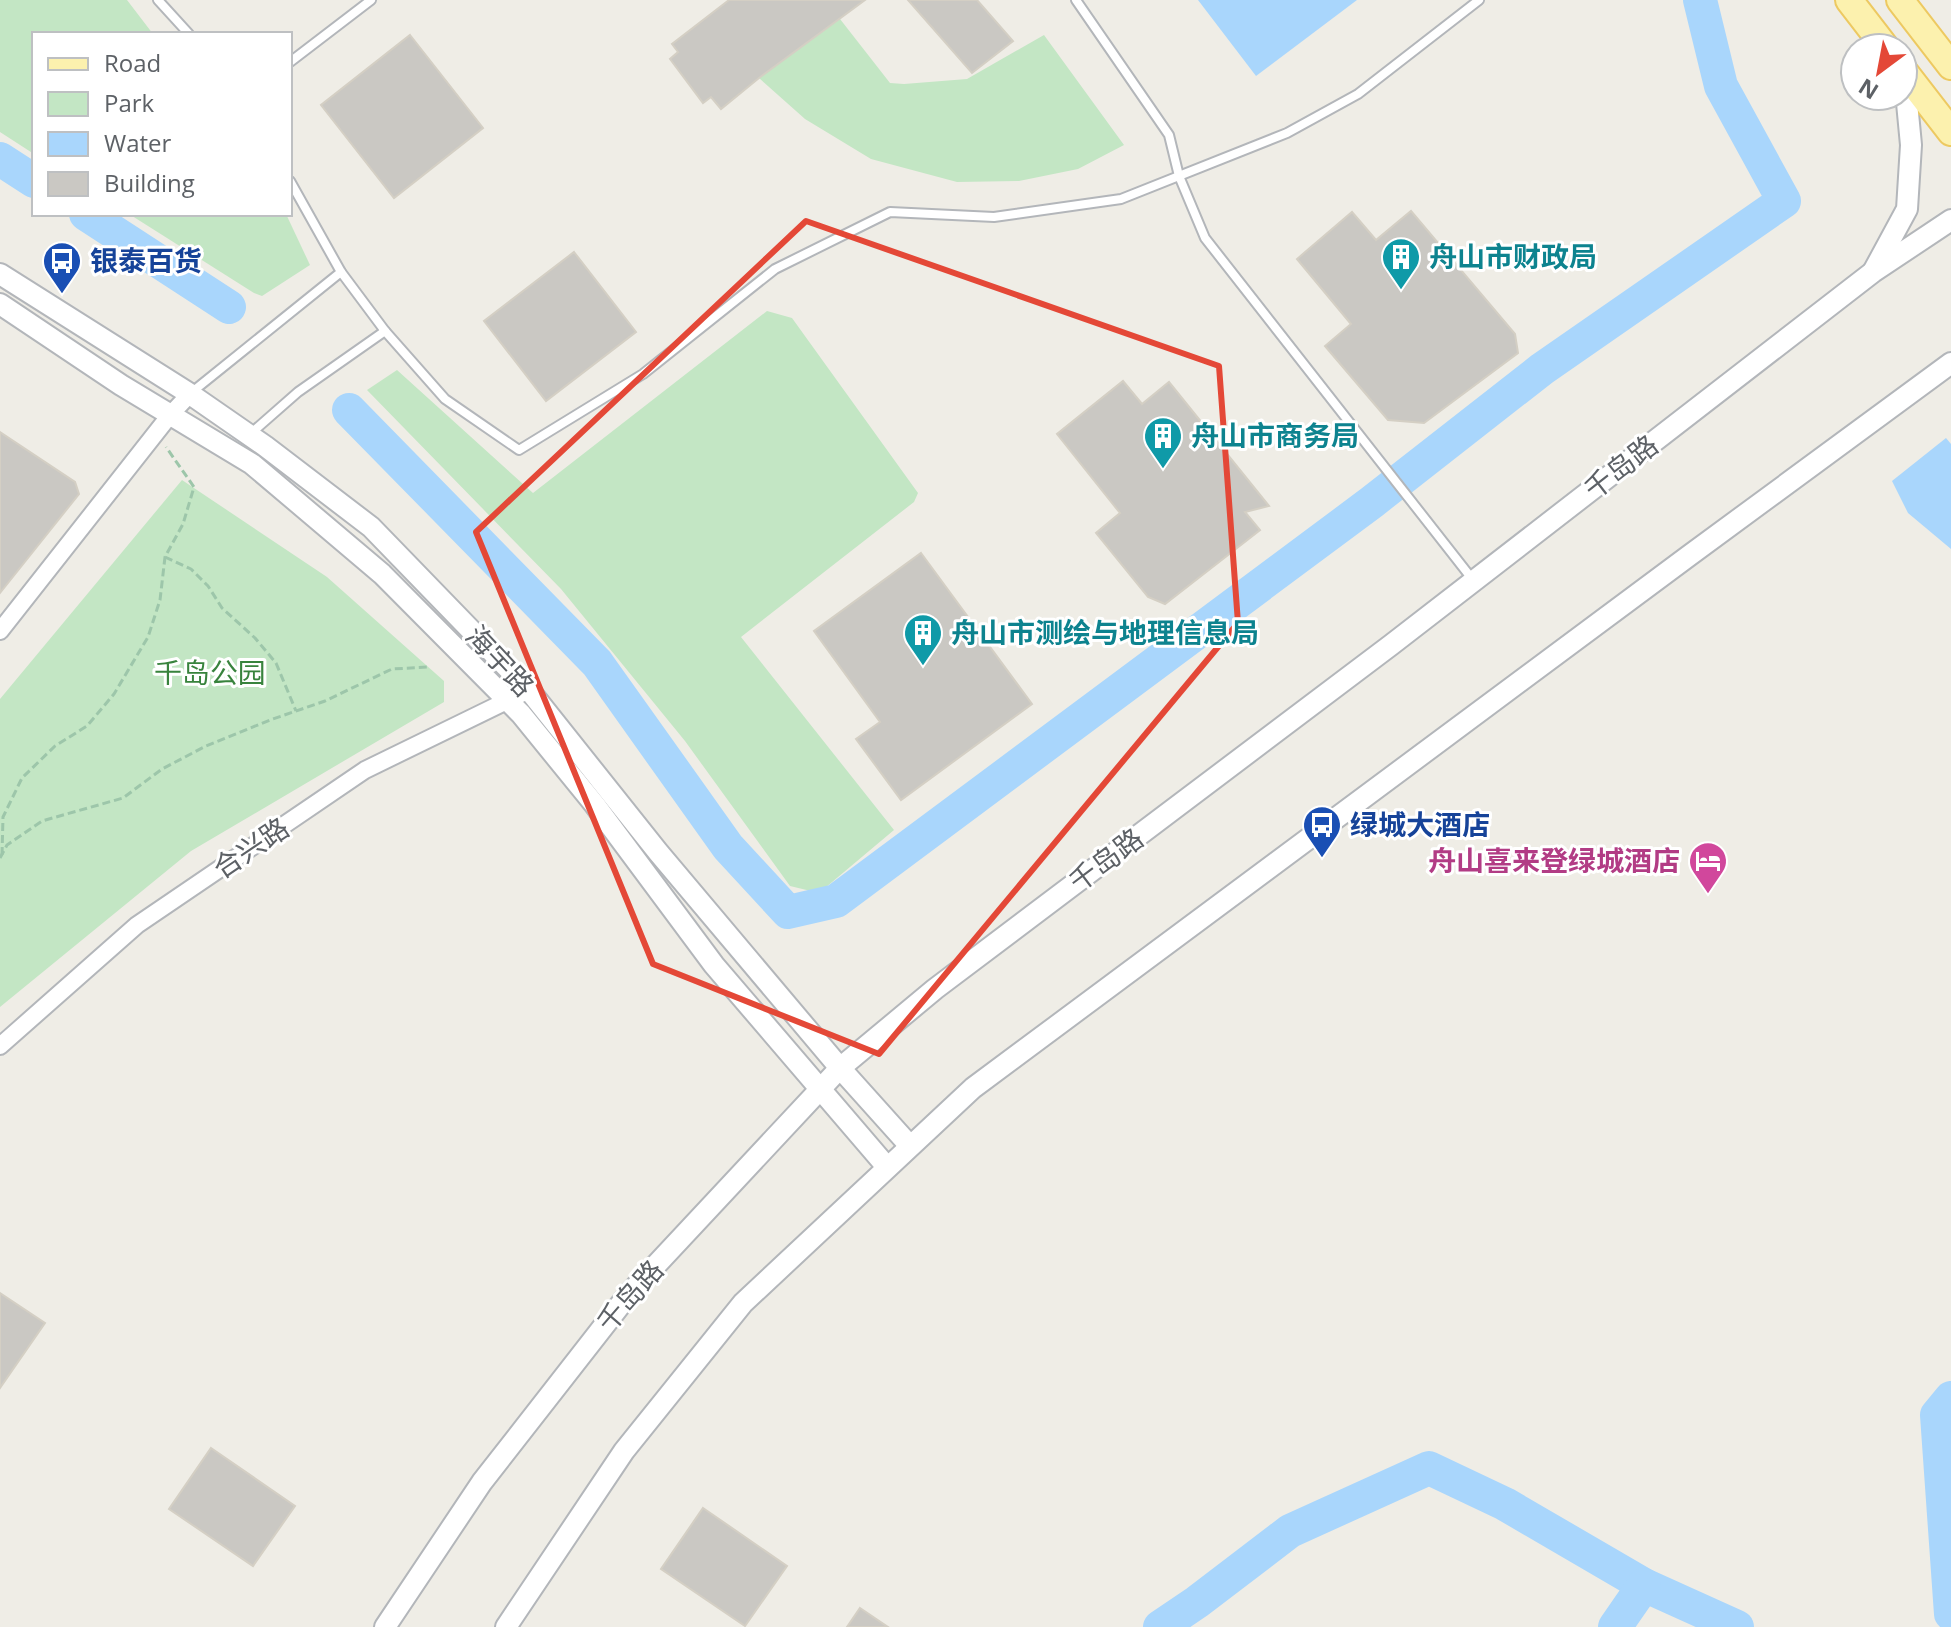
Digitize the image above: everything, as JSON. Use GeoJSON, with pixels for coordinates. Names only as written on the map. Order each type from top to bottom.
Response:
{"type":"FeatureCollection","features":[{"type":"Feature","properties":{"kind":"main road"},"geometry":{"type":"LineString","coordinates":[[1849,0],[1874,32]]}},
{"type":"Feature","properties":{"kind":"main road"},"geometry":{"type":"LineString","coordinates":[[1900,0],[1951,66]]}},
{"type":"Feature","properties":{"kind":"main road"},"geometry":{"type":"LineString","coordinates":[[1919,91],[1951,132]]}},
{"type":"Feature","properties":{"kind":"street"},"geometry":{"type":"LineString","coordinates":[[1923,30],[1951,46]]}},
{"type":"Feature","properties":{"kind":"street"},"geometry":{"type":"LineString","coordinates":[[1873,272],[1907,209],[1911,145],[1907,112]]}},
{"type":"Feature","properties":{"kind":"street","name":"千岛路"},"geometry":{"type":"LineString","coordinates":[[385,1627],[482,1482],[628,1295],[840,1068],[935,989],[1474,581],[1873,272],[1951,220]]}},
{"type":"Feature","properties":{"kind":"street","name":"海宇路"},"geometry":{"type":"LineString","coordinates":[[0,274],[190,394],[371,527],[529,690],[658,852],[910,1146]]}},
{"type":"Feature","properties":{"kind":"street","name":"海宇路"},"geometry":{"type":"LineString","coordinates":[[0,304],[121,385],[252,464],[382,574],[521,714],[595,805],[714,965],[887,1167]]}},
{"type":"Feature","properties":{"kind":"street"},"geometry":{"type":"LineString","coordinates":[[506,1627],[624,1451],[743,1303],[973,1088],[1652,583],[1946,370]]}},
{"type":"Feature","properties":{"kind":"street"},"geometry":{"type":"LineString","coordinates":[[0,631],[156,432],[190,394]]}},
{"type":"Feature","properties":{"kind":"street","name":"合兴路"},"geometry":{"type":"LineString","coordinates":[[0,1046],[137,925],[365,770],[529,690]]}},
{"type":"Feature","properties":{"kind":"lane"},"geometry":{"type":"LineString","coordinates":[[158,0],[187,32]]}},
{"type":"Feature","properties":{"kind":"lane"},"geometry":{"type":"LineString","coordinates":[[292,60],[371,0]]}},
{"type":"Feature","properties":{"kind":"lane"},"geometry":{"type":"LineString","coordinates":[[1076,0],[1169,135],[1179,176],[1205,238],[1474,581]]}},
{"type":"Feature","properties":{"kind":"lane"},"geometry":{"type":"LineString","coordinates":[[292,185],[341,272],[385,331],[445,399],[519,450],[643,374],[775,269],[890,212],[994,217],[1121,199],[1287,133],[1358,94],[1479,0]]}},
{"type":"Feature","properties":{"kind":"lane"},"geometry":{"type":"LineString","coordinates":[[190,394],[341,272]]}},
{"type":"Feature","properties":{"kind":"lane"},"geometry":{"type":"LineString","coordinates":[[248,435],[298,392],[385,331]]}},
{"type":"Feature","properties":{"kind":"path"},"geometry":{"type":"LineString","coordinates":[[1,857],[3,817],[22,778],[55,746],[87,726],[114,694],[148,637],[160,600],[165,557],[183,524],[194,487],[156,432]]}},
{"type":"Feature","properties":{"kind":"path"},"geometry":{"type":"LineString","coordinates":[[165,557],[191,569],[208,586],[222,608],[255,638],[276,663],[296,711]]}},
{"type":"Feature","properties":{"kind":"path"},"geometry":{"type":"LineString","coordinates":[[1,857],[7,845],[42,821],[123,798],[162,769],[206,746],[325,701],[392,669],[428,667]]}},
{"type":"Feature","properties":{"kind":"highlighted area"},"geometry":{"type":"Polygon","coordinates":[[[806,221],[1219,366],[1238,623],[879,1054],[653,964],[476,532],[806,221]]]}},
{"type":"Feature","properties":{"kind":"green space"},"geometry":{"type":"Polygon","coordinates":[[[0,0],[127,0],[151,32],[32,32],[32,153],[0,132],[0,0]]]}},
{"type":"Feature","properties":{"kind":"green space"},"geometry":{"type":"Polygon","coordinates":[[[840,19],[890,83],[967,79],[1044,35],[1124,145],[1078,169],[1019,181],[957,182],[871,159],[805,119],[759,78],[840,19]]]}},
{"type":"Feature","properties":{"kind":"green space"},"geometry":{"type":"Polygon","coordinates":[[[132,216],[287,216],[310,265],[262,296],[132,216]]]}},
{"type":"Feature","properties":{"kind":"green space"},"geometry":{"type":"Polygon","coordinates":[[[767,311],[792,318],[918,493],[914,502],[741,637],[894,830],[819,893],[790,886],[685,741],[561,589],[367,390],[397,370],[533,493],[767,311]]]}},
{"type":"Feature","properties":{"kind":"green space","name":"千岛公园"},"geometry":{"type":"Polygon","coordinates":[[[182,480],[327,577],[444,681],[444,702],[191,851],[0,1007],[0,699],[182,480]]]}},
{"type":"Feature","properties":{"kind":"water"},"geometry":{"type":"Polygon","coordinates":[[[1198,0],[1357,0],[1256,76],[1198,0]]]}},
{"type":"Feature","properties":{"kind":"water"},"geometry":{"type":"Polygon","coordinates":[[[1946,438],[1951,444],[1951,549],[1908,513],[1892,481],[1946,438]]]}},
{"type":"Feature","properties":{"kind":"building"},"geometry":{"type":"Polygon","coordinates":[[[729,0],[865,0],[721,109],[711,97],[703,103],[670,59],[678,52],[672,44],[729,0]]]}},
{"type":"Feature","properties":{"kind":"building"},"geometry":{"type":"Polygon","coordinates":[[[908,0],[977,0],[1013,41],[972,73],[908,0]]]}},
{"type":"Feature","properties":{"kind":"building"},"geometry":{"type":"Polygon","coordinates":[[[410,35],[483,128],[394,198],[321,105],[410,35]]]}},
{"type":"Feature","properties":{"kind":"building","name":"舟山市财政局"},"geometry":{"type":"Polygon","coordinates":[[[1411,211],[1515,334],[1518,353],[1424,423],[1388,420],[1325,346],[1351,324],[1297,259],[1352,212],[1376,240],[1411,211]]]}},
{"type":"Feature","properties":{"kind":"building"},"geometry":{"type":"Polygon","coordinates":[[[574,252],[636,332],[546,401],[484,321],[574,252]]]}},
{"type":"Feature","properties":{"kind":"building","name":"舟山市商务局"},"geometry":{"type":"Polygon","coordinates":[[[1123,381],[1142,404],[1169,382],[1269,506],[1245,512],[1260,530],[1165,604],[1148,597],[1096,533],[1120,513],[1057,434],[1123,381]]]}},
{"type":"Feature","properties":{"kind":"building"},"geometry":{"type":"Polygon","coordinates":[[[0,432],[75,482],[79,494],[0,593],[0,432]]]}},
{"type":"Feature","properties":{"kind":"building","name":"舟山市测绘与地理信息局"},"geometry":{"type":"Polygon","coordinates":[[[921,553],[1032,704],[901,800],[856,739],[880,722],[814,631],[921,553]]]}},
{"type":"Feature","properties":{"kind":"building"},"geometry":{"type":"Polygon","coordinates":[[[0,1293],[45,1323],[0,1388],[0,1293]]]}},
{"type":"Feature","properties":{"kind":"building"},"geometry":{"type":"Polygon","coordinates":[[[211,1448],[295,1506],[253,1566],[169,1509],[211,1448]]]}},
{"type":"Feature","properties":{"kind":"building"},"geometry":{"type":"Polygon","coordinates":[[[703,1508],[787,1566],[745,1626],[661,1569],[703,1508]]]}},
{"type":"Feature","properties":{"kind":"building"},"geometry":{"type":"Polygon","coordinates":[[[860,1608],[888,1627],[847,1627],[860,1608]]]}},
{"type":"Feature","properties":{"kind":"waterway"},"geometry":{"type":"LineString","coordinates":[[349,410],[597,663],[728,847],[788,912],[836,901],[1372,502],[1542,369],[1784,201],[1721,86],[1700,0]]}},
{"type":"Feature","properties":{"kind":"waterway"},"geometry":{"type":"LineString","coordinates":[[0,159],[32,180]]}},
{"type":"Feature","properties":{"kind":"waterway"},"geometry":{"type":"LineString","coordinates":[[89,216],[229,307]]}},
{"type":"Feature","properties":{"kind":"waterway"},"geometry":{"type":"LineString","coordinates":[[1951,1398],[1937,1415],[1951,1614]]}},
{"type":"Feature","properties":{"kind":"waterway"},"geometry":{"type":"LineString","coordinates":[[1160,1627],[1290,1531],[1429,1468],[1505,1504],[1644,1585],[1737,1627]]}},
{"type":"Feature","properties":{"kind":"waterway"},"geometry":{"type":"LineString","coordinates":[[1615,1627],[1644,1585]]}},
{"type":"Feature","properties":{"kind":"place","name":"舟山市财政局"},"geometry":{"type":"Point","coordinates":[1401,291]}},
{"type":"Feature","properties":{"kind":"place","name":"银泰百货"},"geometry":{"type":"Point","coordinates":[62,295]}},
{"type":"Feature","properties":{"kind":"place","name":"舟山市商务局"},"geometry":{"type":"Point","coordinates":[1163,470]}},
{"type":"Feature","properties":{"kind":"place","name":"舟山市测绘与地理信息局"},"geometry":{"type":"Point","coordinates":[923,667]}},
{"type":"Feature","properties":{"kind":"place","name":"绿城大酒店"},"geometry":{"type":"Point","coordinates":[1322,859]}},
{"type":"Feature","properties":{"kind":"place","name":"舟山喜来登绿城酒店"},"geometry":{"type":"Point","coordinates":[1708,895]}}]}
